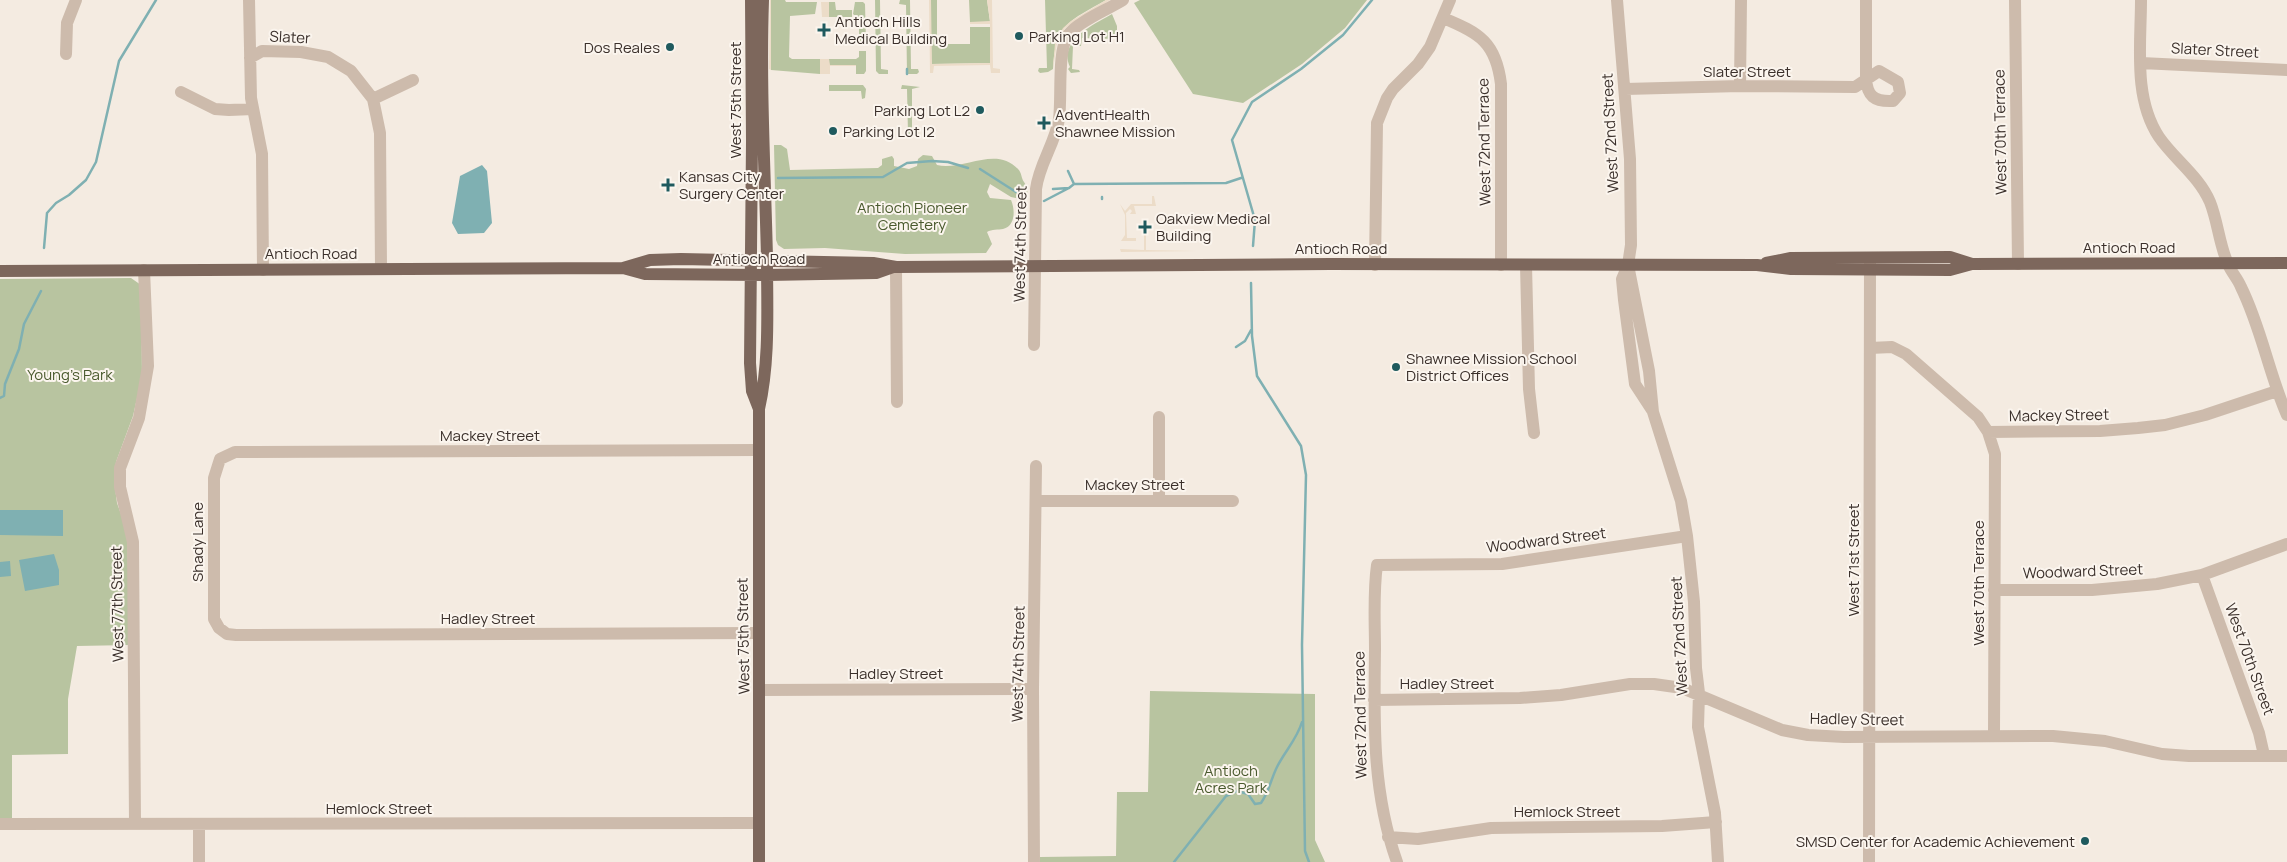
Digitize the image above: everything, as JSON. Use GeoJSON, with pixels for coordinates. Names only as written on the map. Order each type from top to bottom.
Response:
{"type":"FeatureCollection","features":[{"type":"Feature","properties":{"kind":"main road","name":"West 75th Street"},"geometry":{"type":"LineString","coordinates":[[751,0],[752,141],[750,275],[752,391],[759,410]]}},
{"type":"Feature","properties":{"kind":"main road","name":"West 75th Street"},"geometry":{"type":"LineString","coordinates":[[759,862],[758,450],[759,410],[765,382],[767,275],[762,78],[763,0]]}},
{"type":"Feature","properties":{"kind":"main road","name":"Antioch Road"},"geometry":{"type":"LineString","coordinates":[[623,268],[650,260],[873,263],[896,267],[1757,264],[1791,258],[1870,264],[1950,257],[1972,264],[2287,263]]}},
{"type":"Feature","properties":{"kind":"main road","name":"Antioch Road"},"geometry":{"type":"LineString","coordinates":[[0,271],[623,268],[645,274],[767,275],[876,273],[896,267]]}},
{"type":"Feature","properties":{"kind":"street"},"geometry":{"type":"LineString","coordinates":[[66,54],[67,24],[76,0]]}},
{"type":"Feature","properties":{"kind":"street"},"geometry":{"type":"LineString","coordinates":[[248,0],[249,70],[253,109],[262,154],[263,270]]}},
{"type":"Feature","properties":{"kind":"street","name":"West 74th Street"},"geometry":{"type":"LineString","coordinates":[[1034,345],[1036,189],[1040,170],[1052,144],[1058,122],[1064,42],[1072,30],[1123,0]]}},
{"type":"Feature","properties":{"kind":"street"},"geometry":{"type":"LineString","coordinates":[[1376,265],[1377,123],[1385,102],[1393,89],[1418,64],[1430,47],[1450,0]]}},
{"type":"Feature","properties":{"kind":"street","name":"West 72nd Street"},"geometry":{"type":"LineString","coordinates":[[1617,0],[1630,159],[1631,245],[1628,265],[1622,279],[1635,384],[1653,412],[1680,501],[1687,536],[1694,602],[1696,668],[1699,693],[1698,728],[1716,822],[1718,862]]}},
{"type":"Feature","properties":{"kind":"street"},"geometry":{"type":"LineString","coordinates":[[1740,86],[1741,0]]}},
{"type":"Feature","properties":{"kind":"street","name":"Slater Street"},"geometry":{"type":"LineString","coordinates":[[1625,89],[1740,86],[1855,87],[1866,78],[1866,0]]}},
{"type":"Feature","properties":{"kind":"street","name":"West 70th Terrace"},"geometry":{"type":"LineString","coordinates":[[2015,0],[2018,264]]}},
{"type":"Feature","properties":{"kind":"street"},"geometry":{"type":"LineString","coordinates":[[2141,0],[2143,100],[2150,120],[2159,137],[2205,192],[2228,263],[2242,287],[2287,415]]}},
{"type":"Feature","properties":{"kind":"street","name":"West 72nd Terrace"},"geometry":{"type":"LineString","coordinates":[[1443,18],[1467,28],[1482,38],[1492,51],[1499,67],[1501,84],[1501,265]]}},
{"type":"Feature","properties":{"kind":"street","name":"Slater"},"geometry":{"type":"LineString","coordinates":[[250,58],[262,52],[301,52],[328,57],[351,71],[373,99]]}},
{"type":"Feature","properties":{"kind":"street","name":"Slater Street"},"geometry":{"type":"LineString","coordinates":[[2141,62],[2287,70]]}},
{"type":"Feature","properties":{"kind":"street"},"geometry":{"type":"LineString","coordinates":[[381,269],[380,133],[373,99],[413,80]]}},
{"type":"Feature","properties":{"kind":"street"},"geometry":{"type":"LineString","coordinates":[[181,92],[215,108],[229,110],[253,109]]}},
{"type":"Feature","properties":{"kind":"street","name":"West 71st Street"},"geometry":{"type":"LineString","coordinates":[[1869,862],[1870,264]]}},
{"type":"Feature","properties":{"kind":"street"},"geometry":{"type":"LineString","coordinates":[[1526,265],[1529,379],[1534,433]]}},
{"type":"Feature","properties":{"kind":"street"},"geometry":{"type":"LineString","coordinates":[[896,267],[897,402]]}},
{"type":"Feature","properties":{"kind":"street","name":"West 77th Street"},"geometry":{"type":"LineString","coordinates":[[135,823],[134,542],[120,487],[120,468],[139,418],[148,366],[144,270]]}},
{"type":"Feature","properties":{"kind":"street","name":"Mackey Street"},"geometry":{"type":"LineString","coordinates":[[1870,348],[1892,347],[1906,354],[1978,417],[1988,432],[2100,431],[2156,426],[2205,415],[2277,391]]}},
{"type":"Feature","properties":{"kind":"street"},"geometry":{"type":"LineString","coordinates":[[1159,417],[1160,500]]}},
{"type":"Feature","properties":{"kind":"street","name":"West 70th Terrace"},"geometry":{"type":"LineString","coordinates":[[1988,432],[1995,454],[1994,736]]}},
{"type":"Feature","properties":{"kind":"street","name":"Mackey Street"},"geometry":{"type":"LineString","coordinates":[[222,458],[235,452],[758,450]]}},
{"type":"Feature","properties":{"kind":"street","name":"Shady Lane"},"geometry":{"type":"LineString","coordinates":[[219,628],[214,619],[214,478],[222,458]]}},
{"type":"Feature","properties":{"kind":"street","name":"West 74th Street"},"geometry":{"type":"LineString","coordinates":[[1034,862],[1033,689],[1036,466]]}},
{"type":"Feature","properties":{"kind":"street","name":"Mackey Street"},"geometry":{"type":"LineString","coordinates":[[1037,501],[1233,501]]}},
{"type":"Feature","properties":{"kind":"street","name":"Woodward Street"},"geometry":{"type":"LineString","coordinates":[[1377,565],[1502,564],[1687,536]]}},
{"type":"Feature","properties":{"kind":"street","name":"Woodward Street"},"geometry":{"type":"LineString","coordinates":[[1994,590],[2123,589],[2202,575],[2287,544]]}},
{"type":"Feature","properties":{"kind":"street","name":"West 72nd Terrace"},"geometry":{"type":"LineString","coordinates":[[1377,565],[1374,700],[1378,790],[1388,837],[1396,859]]}},
{"type":"Feature","properties":{"kind":"street","name":"West 70th Street"},"geometry":{"type":"LineString","coordinates":[[2202,575],[2259,733],[2264,755]]}},
{"type":"Feature","properties":{"kind":"street","name":"Hadley Street"},"geometry":{"type":"LineString","coordinates":[[219,628],[227,634],[236,635],[758,633]]}},
{"type":"Feature","properties":{"kind":"street","name":"Hadley Street"},"geometry":{"type":"LineString","coordinates":[[1374,700],[1520,698],[1561,695],[1630,684],[1682,688],[1699,693],[1715,703],[1782,730],[1825,737],[2075,737],[2162,754],[2189,756],[2287,756]]}},
{"type":"Feature","properties":{"kind":"street","name":"Hadley Street"},"geometry":{"type":"LineString","coordinates":[[760,690],[1033,689]]}},
{"type":"Feature","properties":{"kind":"street","name":"Hemlock Street"},"geometry":{"type":"LineString","coordinates":[[1388,837],[1418,839],[1491,828],[1662,826],[1716,822]]}},
{"type":"Feature","properties":{"kind":"street","name":"Hemlock Street"},"geometry":{"type":"LineString","coordinates":[[0,824],[758,823]]}},
{"type":"Feature","properties":{"kind":"street"},"geometry":{"type":"LineString","coordinates":[[199,824],[199,862]]}},
{"type":"Feature","properties":{"kind":"street","name":"Hemlock Street"},"geometry":{"type":"LineString","coordinates":[[1396,859],[1418,839]]}},
{"type":"Feature","properties":{"kind":"green space"},"geometry":{"type":"Polygon","coordinates":[[[771,0],[817,2],[815,14],[790,16],[789,57],[792,59],[820,59],[820,74],[771,70],[771,0]]]}},
{"type":"Feature","properties":{"kind":"green space"},"geometry":{"type":"Polygon","coordinates":[[[875,0],[880,0],[881,69],[888,70],[888,74],[879,74],[876,71],[875,0]]]}},
{"type":"Feature","properties":{"kind":"green space"},"geometry":{"type":"Polygon","coordinates":[[[900,0],[910,0],[911,69],[918,69],[919,72],[917,74],[907,74],[906,5],[899,4],[900,0]]]}},
{"type":"Feature","properties":{"kind":"green space"},"geometry":{"type":"Polygon","coordinates":[[[931,0],[937,0],[937,44],[970,44],[970,27],[990,27],[991,63],[931,64],[931,0]]]}},
{"type":"Feature","properties":{"kind":"green space"},"geometry":{"type":"Polygon","coordinates":[[[969,0],[987,0],[990,22],[970,22],[969,0]]]}},
{"type":"Feature","properties":{"kind":"green space"},"geometry":{"type":"Polygon","coordinates":[[[1045,0],[1106,0],[1067,25],[1061,32],[1057,42],[1053,69],[1040,73],[1038,71],[1039,68],[1047,68],[1045,0]]]}},
{"type":"Feature","properties":{"kind":"green space"},"geometry":{"type":"Polygon","coordinates":[[[1140,0],[1367,0],[1345,28],[1302,64],[1243,103],[1193,94],[1134,3],[1140,0]]]}},
{"type":"Feature","properties":{"kind":"green space"},"geometry":{"type":"Polygon","coordinates":[[[829,2],[835,2],[836,10],[852,10],[852,17],[829,17],[829,2]]]}},
{"type":"Feature","properties":{"kind":"green space"},"geometry":{"type":"Polygon","coordinates":[[[855,2],[863,2],[865,4],[866,42],[859,42],[859,19],[853,14],[855,2]]]}},
{"type":"Feature","properties":{"kind":"green space"},"geometry":{"type":"Polygon","coordinates":[[[1112,14],[1117,26],[1117,39],[1082,38],[1081,46],[1073,46],[1072,69],[1079,70],[1080,72],[1071,73],[1068,69],[1070,67],[1067,57],[1074,41],[1080,34],[1112,14]]]}},
{"type":"Feature","properties":{"kind":"green space"},"geometry":{"type":"Polygon","coordinates":[[[859,51],[866,51],[866,71],[864,74],[856,74],[856,65],[829,65],[829,59],[856,59],[859,57],[859,51]]]}},
{"type":"Feature","properties":{"kind":"green space"},"geometry":{"type":"Polygon","coordinates":[[[829,85],[863,85],[866,89],[865,98],[862,99],[861,91],[829,91],[829,85]]]}},
{"type":"Feature","properties":{"kind":"green space"},"geometry":{"type":"Polygon","coordinates":[[[902,85],[920,87],[912,89],[912,130],[919,130],[919,134],[908,134],[907,89],[901,89],[902,85]]]}},
{"type":"Feature","properties":{"kind":"green space","name":"Antioch Pioneer Cemetery"},"geometry":{"type":"Polygon","coordinates":[[[774,145],[781,145],[787,149],[790,170],[878,168],[882,165],[882,159],[892,156],[894,166],[909,169],[917,166],[918,159],[923,155],[932,156],[937,165],[947,166],[979,160],[1000,159],[1009,162],[1019,171],[1026,186],[1026,198],[1024,200],[1011,197],[990,184],[987,192],[990,198],[1011,200],[1014,212],[1012,221],[1007,227],[987,232],[992,244],[986,253],[905,254],[825,248],[784,249],[778,245],[776,240],[774,145]]]}},
{"type":"Feature","properties":{"kind":"green space","name":"Young's Park"},"geometry":{"type":"Polygon","coordinates":[[[131,278],[141,285],[142,376],[133,416],[116,462],[114,480],[117,503],[127,531],[130,645],[77,646],[68,699],[68,754],[12,755],[12,818],[0,818],[0,279],[131,278]]]}},
{"type":"Feature","properties":{"kind":"green space","name":"Antioch Acres Park"},"geometry":{"type":"Polygon","coordinates":[[[1150,691],[1315,694],[1315,840],[1325,862],[1040,862],[1040,857],[1116,856],[1117,792],[1148,792],[1150,691]]]}},
{"type":"Feature","properties":{"kind":"shaded area"},"geometry":{"type":"Polygon","coordinates":[[[771,0],[771,70],[769,69],[771,0]]]}},
{"type":"Feature","properties":{"kind":"shaded area"},"geometry":{"type":"Polygon","coordinates":[[[929,0],[931,0],[932,64],[990,63],[990,24],[970,24],[970,22],[990,21],[987,0],[992,0],[993,68],[1000,69],[1000,73],[991,73],[990,65],[934,66],[933,73],[930,73],[929,0]]]}},
{"type":"Feature","properties":{"kind":"shaded area"},"geometry":{"type":"Polygon","coordinates":[[[1106,0],[1110,0],[1065,28],[1057,43],[1053,69],[1055,43],[1063,28],[1071,21],[1106,0]]]}},
{"type":"Feature","properties":{"kind":"shaded area"},"geometry":{"type":"Polygon","coordinates":[[[821,2],[829,2],[829,17],[822,17],[821,2]]]}},
{"type":"Feature","properties":{"kind":"shaded area"},"geometry":{"type":"Polygon","coordinates":[[[820,59],[829,59],[830,65],[856,66],[830,66],[830,74],[820,74],[820,59]]]}},
{"type":"Feature","properties":{"kind":"shaded area"},"geometry":{"type":"Polygon","coordinates":[[[1152,196],[1154,196],[1156,206],[1134,206],[1136,214],[1130,214],[1132,211],[1130,209],[1126,213],[1127,238],[1136,238],[1136,241],[1121,241],[1125,235],[1125,215],[1120,204],[1125,211],[1131,204],[1152,204],[1152,196]]]}},
{"type":"Feature","properties":{"kind":"shaded area"},"geometry":{"type":"Polygon","coordinates":[[[1144,233],[1146,233],[1146,250],[1197,251],[1121,252],[1120,249],[1144,250],[1144,233]]]}},
{"type":"Feature","properties":{"kind":"water"},"geometry":{"type":"Polygon","coordinates":[[[482,165],[487,171],[492,223],[484,233],[458,234],[452,223],[460,176],[482,165]]]}},
{"type":"Feature","properties":{"kind":"water"},"geometry":{"type":"Polygon","coordinates":[[[0,510],[63,510],[63,536],[0,535],[0,510]]]}},
{"type":"Feature","properties":{"kind":"water"},"geometry":{"type":"Polygon","coordinates":[[[54,554],[59,570],[59,585],[25,591],[19,560],[54,554]]]}},
{"type":"Feature","properties":{"kind":"water"},"geometry":{"type":"Polygon","coordinates":[[[10,561],[11,576],[0,577],[0,562],[10,561]]]}},
{"type":"Feature","properties":{"kind":"waterway"},"geometry":{"type":"LineString","coordinates":[[44,248],[47,213],[56,203],[69,195],[86,180],[96,162],[119,61],[156,0]]}},
{"type":"Feature","properties":{"kind":"waterway"},"geometry":{"type":"LineString","coordinates":[[1253,246],[1255,220],[1232,140],[1252,102],[1301,69],[1343,35],[1372,0]]}},
{"type":"Feature","properties":{"kind":"waterway"},"geometry":{"type":"LineString","coordinates":[[907,69],[907,74]]}},
{"type":"Feature","properties":{"kind":"waterway"},"geometry":{"type":"LineString","coordinates":[[778,178],[883,177],[907,163],[932,161],[948,162],[968,168]]}},
{"type":"Feature","properties":{"kind":"waterway"},"geometry":{"type":"LineString","coordinates":[[980,169],[1016,192]]}},
{"type":"Feature","properties":{"kind":"waterway"},"geometry":{"type":"LineString","coordinates":[[1068,171],[1074,184]]}},
{"type":"Feature","properties":{"kind":"waterway"},"geometry":{"type":"LineString","coordinates":[[1053,189],[1069,188],[1074,184],[1226,183],[1241,178]]}},
{"type":"Feature","properties":{"kind":"waterway"},"geometry":{"type":"LineString","coordinates":[[1044,201],[1069,188]]}},
{"type":"Feature","properties":{"kind":"waterway"},"geometry":{"type":"LineString","coordinates":[[1251,283],[1252,336],[1257,376],[1301,446],[1306,475],[1302,645],[1305,851],[1309,862]]}},
{"type":"Feature","properties":{"kind":"waterway"},"geometry":{"type":"LineString","coordinates":[[0,398],[4,396],[5,384],[19,349],[24,324],[41,291]]}},
{"type":"Feature","properties":{"kind":"waterway"},"geometry":{"type":"LineString","coordinates":[[1236,347],[1245,341],[1251,330]]}},
{"type":"Feature","properties":{"kind":"waterway"},"geometry":{"type":"LineString","coordinates":[[1174,862],[1226,796],[1237,791],[1248,794],[1255,804],[1261,803],[1277,767],[1302,722]]}},
{"type":"Feature","properties":{"kind":"place","name":"Antioch Hills Medical Building"},"geometry":{"type":"Point","coordinates":[824,30]}},
{"type":"Feature","properties":{"kind":"place","name":"Parking Lot H1"},"geometry":{"type":"Point","coordinates":[1019,36]}},
{"type":"Feature","properties":{"kind":"place","name":"Dos Reales"},"geometry":{"type":"Point","coordinates":[670,47]}},
{"type":"Feature","properties":{"kind":"place","name":"Parking Lot L2"},"geometry":{"type":"Point","coordinates":[980,110]}},
{"type":"Feature","properties":{"kind":"place","name":"AdventHealth Shawnee Mission"},"geometry":{"type":"Point","coordinates":[1044,123]}},
{"type":"Feature","properties":{"kind":"place","name":"Parking Lot I2"},"geometry":{"type":"Point","coordinates":[833,131]}},
{"type":"Feature","properties":{"kind":"place","name":"Kansas City Surgery Center"},"geometry":{"type":"Point","coordinates":[668,185]}},
{"type":"Feature","properties":{"kind":"place","name":"Oakview Medical Building"},"geometry":{"type":"Point","coordinates":[1145,227]}},
{"type":"Feature","properties":{"kind":"place","name":"Shawnee Mission School District Offices"},"geometry":{"type":"Point","coordinates":[1396,367]}},
{"type":"Feature","properties":{"kind":"place","name":"SMSD Center for Academic Achievement"},"geometry":{"type":"Point","coordinates":[2085,841]}}]}
